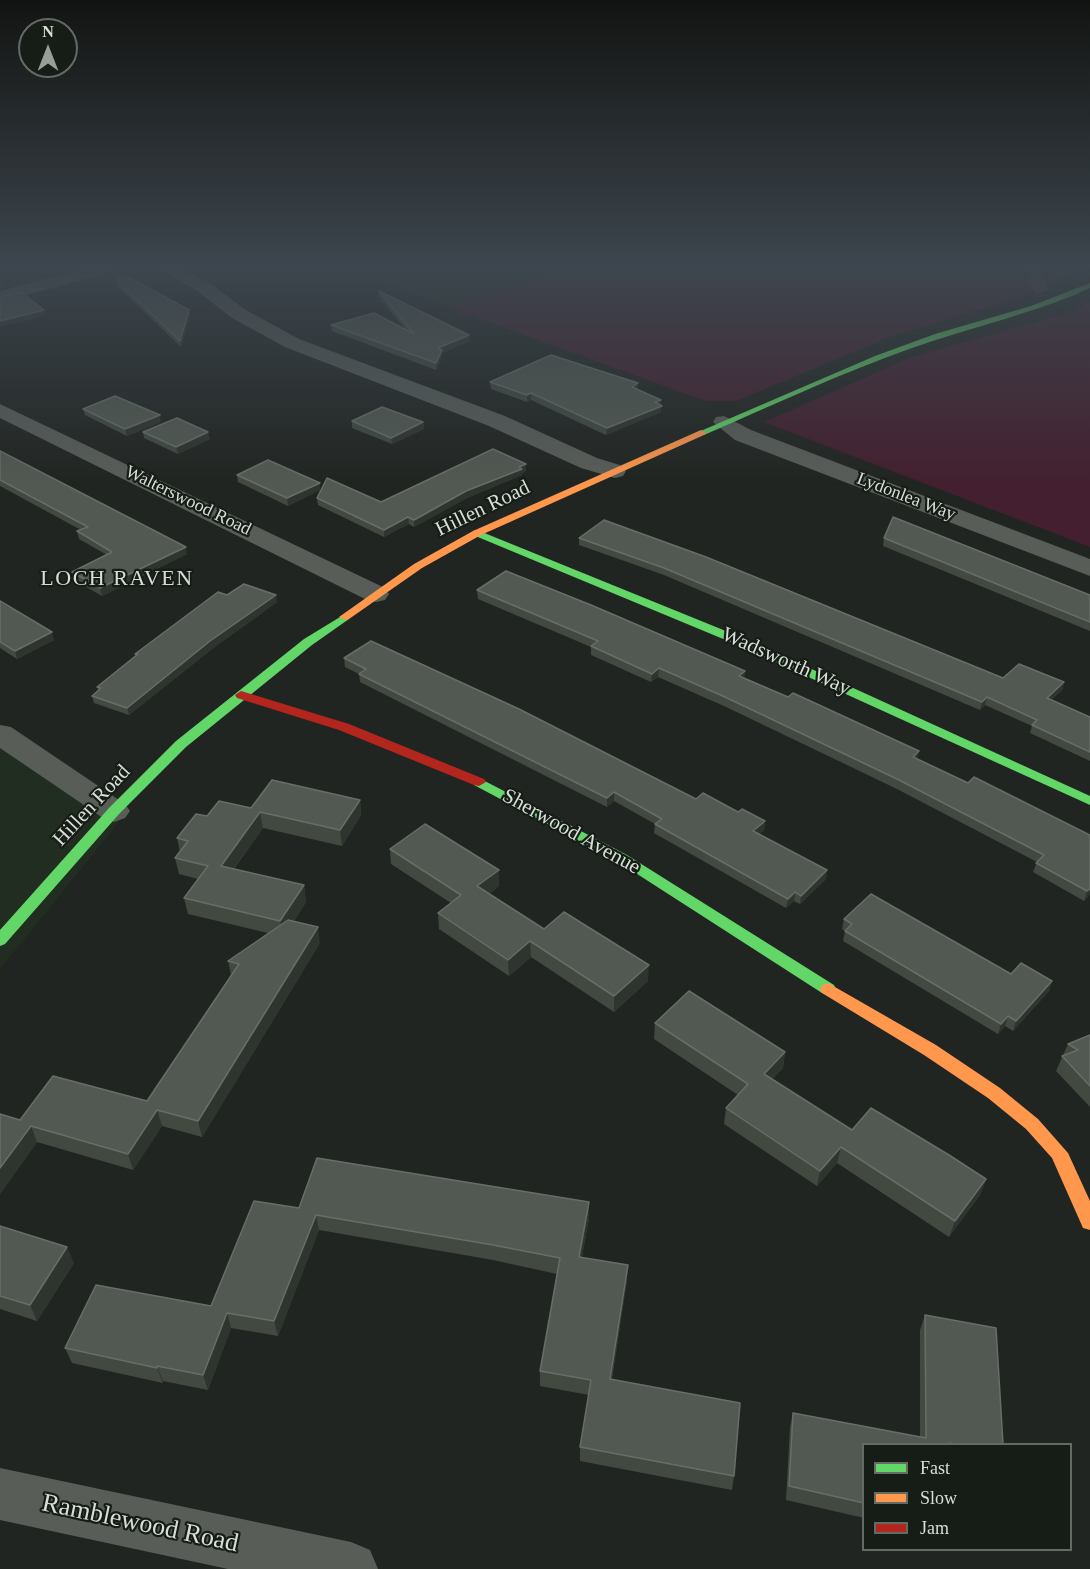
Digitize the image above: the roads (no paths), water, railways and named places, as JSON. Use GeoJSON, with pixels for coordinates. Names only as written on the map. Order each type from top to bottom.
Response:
{"type":"FeatureCollection","features":[{"type":"Feature","properties":{"kind":"street"},"geometry":{"type":"LineString","coordinates":[[281,338],[291,344],[497,421],[589,463],[615,471]]}},
{"type":"Feature","properties":{"kind":"street","name":"Hillen Road"},"geometry":{"type":"LineString","coordinates":[[0,940],[114,811],[181,744],[308,642],[418,566],[477,533],[615,471],[895,350],[935,338]]}},
{"type":"Feature","properties":{"kind":"street","name":"Walterswood Road"},"geometry":{"type":"LineString","coordinates":[[0,410],[376,594]]}},
{"type":"Feature","properties":{"kind":"street","name":"Lydonlea Way"},"geometry":{"type":"LineString","coordinates":[[724,423],[743,435],[1090,568]]}},
{"type":"Feature","properties":{"kind":"street","name":"Wadsworth Way"},"geometry":{"type":"LineString","coordinates":[[477,533],[754,647],[1090,801]]}},
{"type":"Feature","properties":{"kind":"street","name":"Sherwood Avenue"},"geometry":{"type":"LineString","coordinates":[[241,695],[344,727],[485,785],[622,858],[876,1020],[930,1050],[993,1093],[1032,1124],[1059,1154],[1090,1221]]}},
{"type":"Feature","properties":{"kind":"street"},"geometry":{"type":"LineString","coordinates":[[0,734],[114,811]]}},
{"type":"Feature","properties":{"kind":"street","name":"Ramblewood Road"},"geometry":{"type":"LineString","coordinates":[[0,1494],[351,1569]]}},
{"type":"Feature","properties":{"kind":"district","name":"LOCH RAVEN"},"geometry":{"type":"Point","coordinates":[117,579]}}]}
